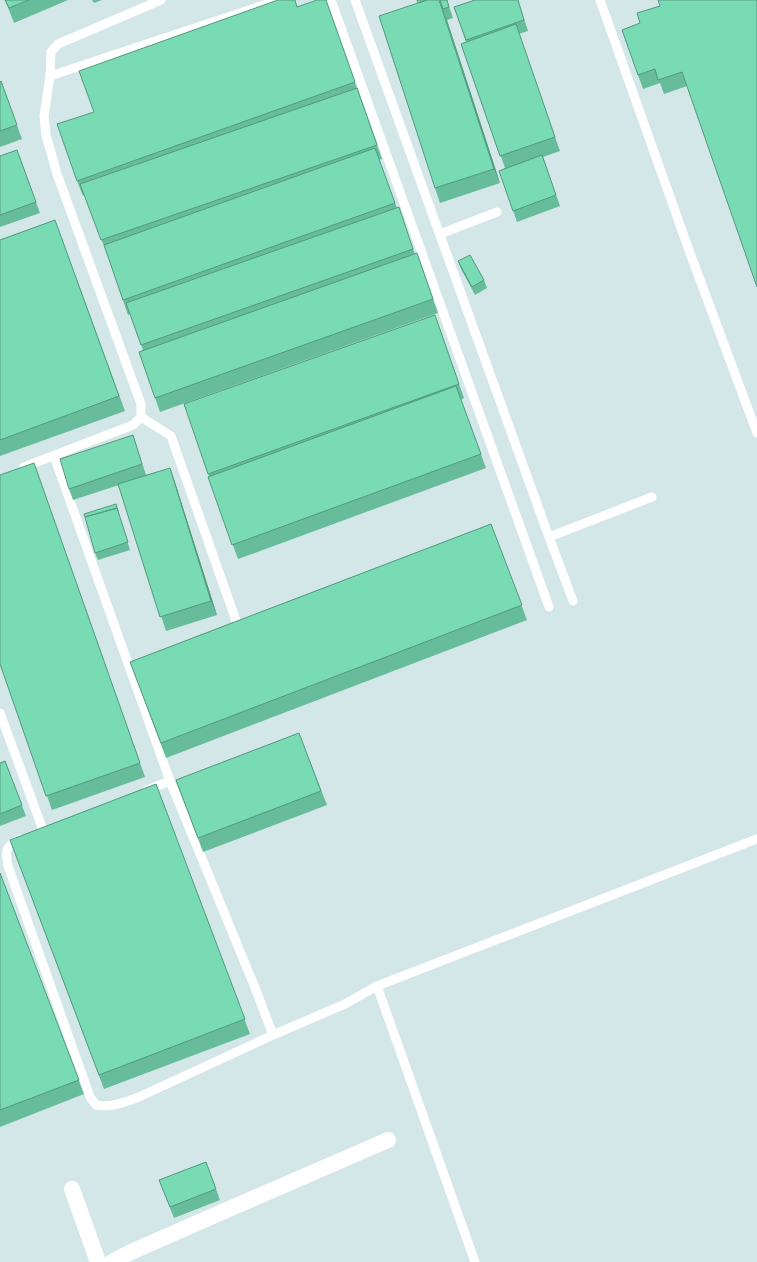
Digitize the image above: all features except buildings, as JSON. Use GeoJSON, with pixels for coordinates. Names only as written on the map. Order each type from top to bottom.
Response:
{"type":"FeatureCollection","features":[{"type":"Feature","properties":{"kind":"street"},"geometry":{"type":"LineString","coordinates":[[112,1262],[388,1140]]}},
{"type":"Feature","properties":{"kind":"street"},"geometry":{"type":"LineString","coordinates":[[72,1189],[98,1262]]}},
{"type":"Feature","properties":{"kind":"lane"},"geometry":{"type":"LineString","coordinates":[[18,469],[133,425],[141,417],[141,404],[57,174],[46,135],[44,116],[52,52],[58,44],[161,0]]}},
{"type":"Feature","properties":{"kind":"lane"},"geometry":{"type":"LineString","coordinates":[[50,76],[279,0]]}},
{"type":"Feature","properties":{"kind":"lane"},"geometry":{"type":"LineString","coordinates":[[331,0],[548,607]]}},
{"type":"Feature","properties":{"kind":"lane"},"geometry":{"type":"LineString","coordinates":[[355,0],[573,600]]}},
{"type":"Feature","properties":{"kind":"lane"},"geometry":{"type":"LineString","coordinates":[[600,0],[757,433]]}},
{"type":"Feature","properties":{"kind":"lane"},"geometry":{"type":"LineString","coordinates":[[440,234],[497,212]]}},
{"type":"Feature","properties":{"kind":"lane"},"geometry":{"type":"LineString","coordinates":[[141,417],[171,436],[239,629]]}},
{"type":"Feature","properties":{"kind":"lane"},"geometry":{"type":"LineString","coordinates":[[54,456],[170,781],[273,1036]]}},
{"type":"Feature","properties":{"kind":"lane"},"geometry":{"type":"LineString","coordinates":[[549,537],[652,497]]}},
{"type":"Feature","properties":{"kind":"lane"},"geometry":{"type":"LineString","coordinates":[[0,713],[35,833]]}},
{"type":"Feature","properties":{"kind":"lane"},"geometry":{"type":"LineString","coordinates":[[142,792],[170,781]]}},
{"type":"Feature","properties":{"kind":"lane"},"geometry":{"type":"LineString","coordinates":[[52,826],[12,843],[7,848],[6,856],[90,1097],[96,1105],[106,1107],[139,1098],[345,1004],[377,986],[757,839]]}},
{"type":"Feature","properties":{"kind":"lane"},"geometry":{"type":"LineString","coordinates":[[377,986],[475,1262]]}}]}
